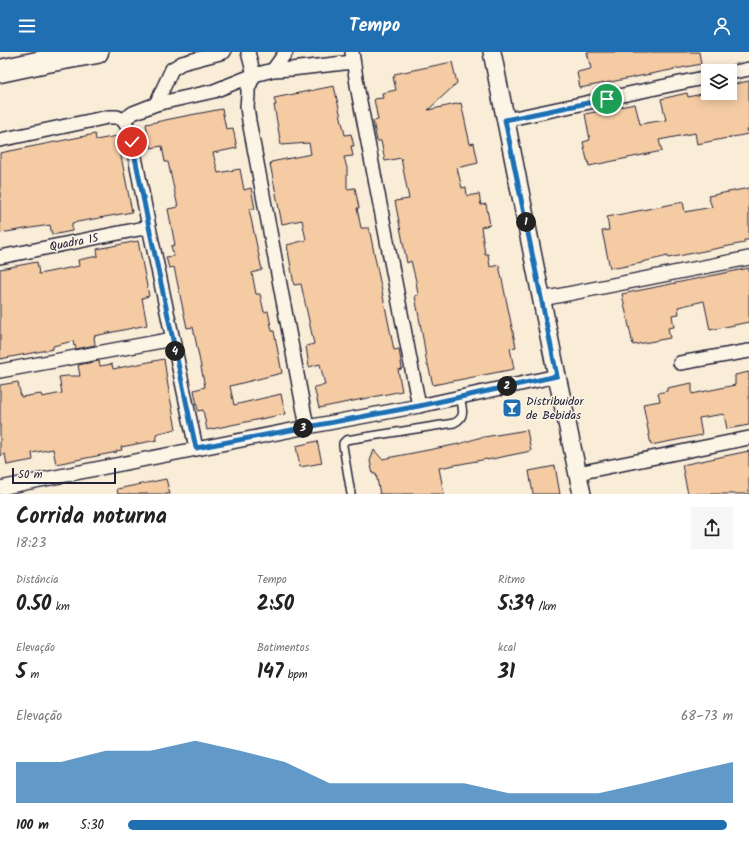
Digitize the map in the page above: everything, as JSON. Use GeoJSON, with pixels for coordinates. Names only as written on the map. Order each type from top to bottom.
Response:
{"type":"FeatureCollection","features":[{"type":"Feature","properties":{"kind":"highway"},"geometry":{"type":"LineString","coordinates":[[0,71],[45,57],[97,52]]}},
{"type":"Feature","properties":{"kind":"street"},"geometry":{"type":"LineString","coordinates":[[156,104],[172,69],[182,63],[224,52]]}},
{"type":"Feature","properties":{"kind":"street"},"geometry":{"type":"LineString","coordinates":[[248,52],[254,75],[248,89],[247,107],[249,121],[307,427]]}},
{"type":"Feature","properties":{"kind":"street"},"geometry":{"type":"LineString","coordinates":[[273,70],[286,52]]}},
{"type":"Feature","properties":{"kind":"street"},"geometry":{"type":"LineString","coordinates":[[492,52],[582,494]]}},
{"type":"Feature","properties":{"kind":"street"},"geometry":{"type":"LineString","coordinates":[[123,120],[133,113],[156,104],[214,91],[254,75],[273,70],[353,57],[419,406]]}},
{"type":"Feature","properties":{"kind":"street"},"geometry":{"type":"LineString","coordinates":[[737,72],[749,69]]}},
{"type":"Feature","properties":{"kind":"street"},"geometry":{"type":"LineString","coordinates":[[505,120],[701,78]]}},
{"type":"Feature","properties":{"kind":"street"},"geometry":{"type":"LineString","coordinates":[[0,140],[108,117],[117,117],[123,120],[127,126],[132,142],[196,448]]}},
{"type":"Feature","properties":{"kind":"street","name":"Quadra 15"},"geometry":{"type":"LineString","coordinates":[[0,257],[149,227]]}},
{"type":"Feature","properties":{"kind":"street"},"geometry":{"type":"LineString","coordinates":[[542,299],[749,258]]}},
{"type":"Feature","properties":{"kind":"street"},"geometry":{"type":"LineString","coordinates":[[0,371],[172,339]]}},
{"type":"Feature","properties":{"kind":"street"},"geometry":{"type":"LineString","coordinates":[[680,363],[749,351]]}},
{"type":"Feature","properties":{"kind":"street"},"geometry":{"type":"LineString","coordinates":[[0,488],[196,448],[419,406],[557,376]]}},
{"type":"Feature","properties":{"kind":"street"},"geometry":{"type":"LineString","coordinates":[[578,473],[749,438]]}},
{"type":"Feature","properties":{"kind":"lane"},"geometry":{"type":"LineString","coordinates":[[351,494],[343,446],[343,443],[346,440],[454,423],[460,420],[463,414],[460,396]]}},
{"type":"Feature","properties":{"kind":"building"},"geometry":{"type":"Polygon","coordinates":[[[587,52],[699,52],[701,64],[580,88],[577,72],[591,69],[587,52]]]}},
{"type":"Feature","properties":{"kind":"building"},"geometry":{"type":"Polygon","coordinates":[[[452,62],[457,83],[428,110],[461,103],[470,144],[474,143],[478,163],[457,168],[462,188],[466,187],[467,196],[479,194],[481,205],[486,204],[490,225],[481,227],[485,254],[488,254],[490,267],[499,265],[516,347],[510,348],[514,369],[433,385],[427,365],[415,296],[418,295],[416,281],[411,261],[407,263],[395,201],[409,199],[401,158],[385,161],[381,141],[377,141],[373,121],[378,120],[374,99],[383,98],[382,93],[396,90],[393,77],[395,77],[394,74],[452,62]]]}},
{"type":"Feature","properties":{"kind":"building"},"geometry":{"type":"Polygon","coordinates":[[[749,81],[748,134],[697,144],[695,133],[659,140],[662,151],[589,166],[583,142],[590,140],[585,114],[635,104],[640,124],[666,120],[661,99],[687,93],[688,97],[701,94],[701,100],[737,100],[737,84],[749,81]]]}},
{"type":"Feature","properties":{"kind":"building"},"geometry":{"type":"Polygon","coordinates":[[[334,86],[345,135],[351,134],[354,146],[351,146],[353,156],[344,157],[347,168],[347,189],[355,188],[361,228],[369,228],[394,350],[399,349],[402,369],[398,370],[402,391],[319,408],[314,387],[325,385],[320,364],[309,367],[306,346],[314,344],[301,284],[294,285],[287,245],[306,240],[302,220],[282,224],[270,164],[271,162],[311,154],[309,143],[281,145],[274,98],[334,86]]]}},
{"type":"Feature","properties":{"kind":"building"},"geometry":{"type":"Polygon","coordinates":[[[222,109],[226,129],[233,128],[237,148],[213,153],[218,173],[240,169],[244,190],[251,188],[255,209],[249,209],[262,270],[252,273],[256,294],[260,294],[264,312],[268,311],[272,331],[274,331],[282,373],[230,386],[234,405],[281,394],[285,414],[207,430],[203,410],[198,411],[194,390],[205,387],[193,327],[187,328],[174,267],[169,268],[166,257],[174,256],[171,246],[175,245],[168,209],[178,207],[168,162],[165,162],[162,146],[151,148],[146,124],[222,109]]]}},
{"type":"Feature","properties":{"kind":"building"},"geometry":{"type":"Polygon","coordinates":[[[95,134],[96,140],[117,136],[132,212],[72,223],[72,231],[52,235],[50,225],[0,233],[0,153],[95,134]]]}},
{"type":"Feature","properties":{"kind":"building"},"geometry":{"type":"Polygon","coordinates":[[[749,188],[749,240],[744,240],[744,243],[610,268],[602,231],[609,230],[607,217],[683,202],[685,212],[712,207],[708,196],[749,188]]]}},
{"type":"Feature","properties":{"kind":"building"},"geometry":{"type":"Polygon","coordinates":[[[138,241],[149,296],[142,298],[147,325],[94,336],[95,345],[76,349],[73,341],[53,346],[53,349],[0,359],[0,269],[37,262],[39,274],[79,266],[78,260],[98,256],[97,249],[138,241]]]}},
{"type":"Feature","properties":{"kind":"building"},"geometry":{"type":"Polygon","coordinates":[[[749,268],[749,322],[710,330],[704,301],[678,307],[679,314],[672,315],[674,327],[668,328],[670,338],[633,345],[622,294],[749,268]]]}},
{"type":"Feature","properties":{"kind":"building"},"geometry":{"type":"Polygon","coordinates":[[[164,359],[176,429],[156,434],[157,440],[121,447],[122,450],[116,451],[117,452],[56,464],[53,449],[32,453],[33,460],[7,465],[5,454],[0,456],[0,385],[18,382],[21,397],[41,394],[42,397],[62,393],[59,377],[80,376],[78,365],[99,361],[100,366],[112,364],[113,369],[164,359]]]}},
{"type":"Feature","properties":{"kind":"building"},"geometry":{"type":"Polygon","coordinates":[[[749,372],[749,425],[727,429],[724,414],[699,418],[702,435],[651,445],[643,404],[660,401],[658,393],[667,391],[667,388],[692,383],[692,394],[735,385],[735,375],[749,372]]]}},
{"type":"Feature","properties":{"kind":"building"},"geometry":{"type":"Polygon","coordinates":[[[527,430],[531,451],[439,468],[444,494],[380,494],[376,474],[373,474],[370,461],[374,450],[382,459],[459,444],[478,438],[527,430]]]}},
{"type":"Feature","properties":{"kind":"building"},"geometry":{"type":"Polygon","coordinates":[[[317,441],[322,463],[300,467],[296,446],[317,441]]]}},
{"type":"Feature","properties":{"kind":"building"},"geometry":{"type":"Polygon","coordinates":[[[749,451],[749,494],[688,494],[682,465],[749,451]]]}},
{"type":"Feature","properties":{"kind":"building"},"geometry":{"type":"Polygon","coordinates":[[[555,466],[560,494],[533,494],[529,471],[555,466]]]}},
{"type":"Feature","properties":{"kind":"building"},"geometry":{"type":"Polygon","coordinates":[[[166,479],[170,494],[118,494],[117,489],[166,479]]]}},
{"type":"Feature","properties":{"kind":"place","name":"Distribuidor de Bebidas"},"geometry":{"type":"Point","coordinates":[512,408]}},
{"type":"Feature","properties":{"kind":"route"},"geometry":{"type":"LineString","coordinates":[[132,142],[196,448],[419,406],[557,376],[505,120],[607,99]]}}]}
